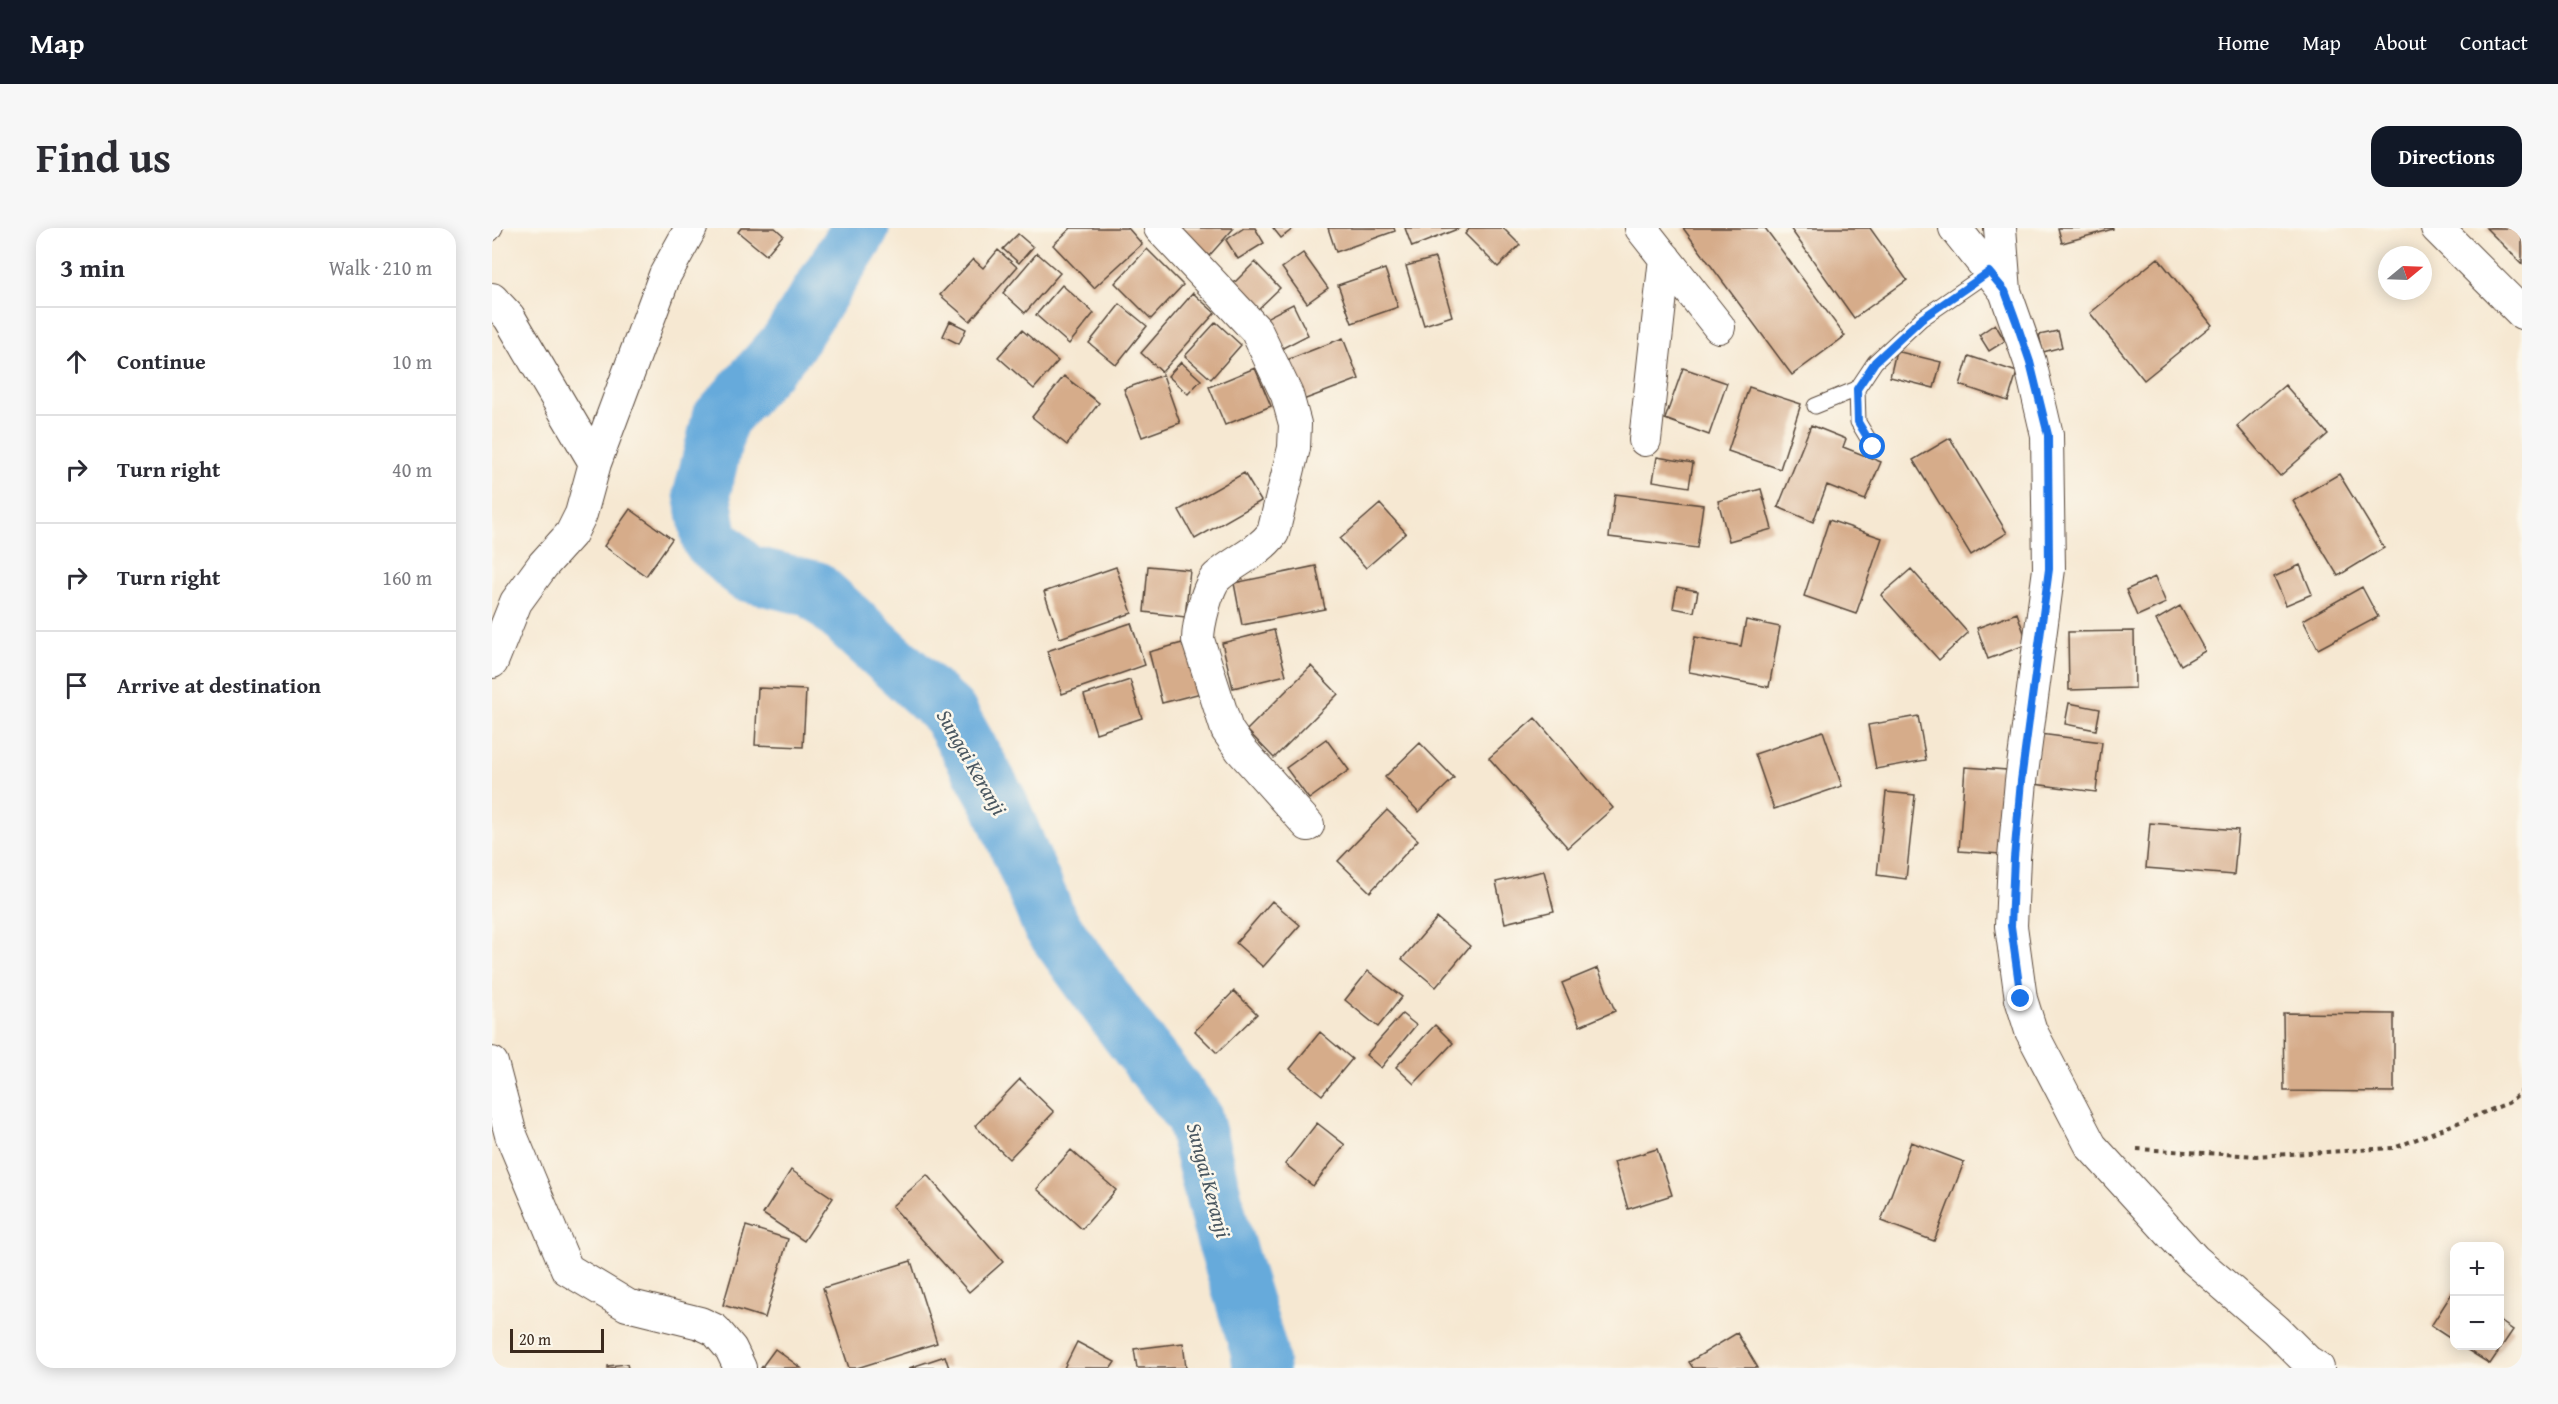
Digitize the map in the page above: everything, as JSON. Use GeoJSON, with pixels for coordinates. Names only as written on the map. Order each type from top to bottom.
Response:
{"type":"FeatureCollection","features":[{"type":"Feature","properties":{"kind":"street"},"geometry":{"type":"LineString","coordinates":[[492,662],[516,602],[543,565],[571,534],[581,514],[595,464],[665,275],[692,228]]}},
{"type":"Feature","properties":{"kind":"street"},"geometry":{"type":"LineString","coordinates":[[1160,228],[1256,330],[1287,395],[1295,424],[1294,448],[1273,533],[1265,543],[1215,579],[1198,625],[1198,640],[1227,730],[1241,750],[1308,825]]}},
{"type":"Feature","properties":{"kind":"street"},"geometry":{"type":"LineString","coordinates":[[1641,228],[1719,327]]}},
{"type":"Feature","properties":{"kind":"street"},"geometry":{"type":"LineString","coordinates":[[1954,228],[1997,282],[2030,362],[2048,435],[2049,569],[2021,781],[2011,926],[2021,999],[2031,1031],[2091,1146],[2194,1259],[2276,1330],[2307,1361],[2318,1368]]}},
{"type":"Feature","properties":{"kind":"street"},"geometry":{"type":"LineString","coordinates":[[1997,282],[2000,228]]}},
{"type":"Feature","properties":{"kind":"street"},"geometry":{"type":"LineString","coordinates":[[2437,228],[2522,313]]}},
{"type":"Feature","properties":{"kind":"street"},"geometry":{"type":"LineString","coordinates":[[1645,441],[1665,258]]}},
{"type":"Feature","properties":{"kind":"street"},"geometry":{"type":"LineString","coordinates":[[492,299],[509,317],[595,464]]}},
{"type":"Feature","properties":{"kind":"street"},"geometry":{"type":"LineString","coordinates":[[492,1063],[511,1135],[567,1269],[627,1305],[700,1323],[715,1330],[731,1349],[740,1368]]}},
{"type":"Feature","properties":{"kind":"lane"},"geometry":{"type":"LineString","coordinates":[[492,233],[495,228]]}},
{"type":"Feature","properties":{"kind":"lane"},"geometry":{"type":"LineString","coordinates":[[1815,406],[1857,389],[1875,362],[1921,319],[1997,282]]}},
{"type":"Feature","properties":{"kind":"lane"},"geometry":{"type":"LineString","coordinates":[[1857,389],[1858,422],[1873,447]]}},
{"type":"Feature","properties":{"kind":"path"},"geometry":{"type":"LineString","coordinates":[[2091,1146],[2256,1156],[2394,1148],[2508,1103],[2522,1091]]}},
{"type":"Feature","properties":{"kind":"building"},"geometry":{"type":"Polygon","coordinates":[[[741,228],[775,228],[783,235],[766,255],[738,232],[741,228]]]}},
{"type":"Feature","properties":{"kind":"building"},"geometry":{"type":"Polygon","coordinates":[[[1071,228],[1128,228],[1142,244],[1094,288],[1053,245],[1071,228]]]}},
{"type":"Feature","properties":{"kind":"building"},"geometry":{"type":"Polygon","coordinates":[[[1179,228],[1232,228],[1233,229],[1209,256],[1179,228]]]}},
{"type":"Feature","properties":{"kind":"building"},"geometry":{"type":"Polygon","coordinates":[[[1244,228],[1255,228],[1264,243],[1238,259],[1226,240],[1244,228]]]}},
{"type":"Feature","properties":{"kind":"building"},"geometry":{"type":"Polygon","coordinates":[[[1273,228],[1294,228],[1281,238],[1273,228]]]}},
{"type":"Feature","properties":{"kind":"building"},"geometry":{"type":"Polygon","coordinates":[[[1328,228],[1394,228],[1395,231],[1336,252],[1328,228]]]}},
{"type":"Feature","properties":{"kind":"building"},"geometry":{"type":"Polygon","coordinates":[[[1405,228],[1460,228],[1412,247],[1405,228]]]}},
{"type":"Feature","properties":{"kind":"building"},"geometry":{"type":"Polygon","coordinates":[[[1470,228],[1503,228],[1520,245],[1498,267],[1465,234],[1470,228]]]}},
{"type":"Feature","properties":{"kind":"building"},"geometry":{"type":"Polygon","coordinates":[[[1683,228],[1765,228],[1845,336],[1792,375],[1683,228]]]}},
{"type":"Feature","properties":{"kind":"building"},"geometry":{"type":"Polygon","coordinates":[[[1790,228],[1870,228],[1907,280],[1854,318],[1790,228]]]}},
{"type":"Feature","properties":{"kind":"building"},"geometry":{"type":"Polygon","coordinates":[[[2058,228],[2113,228],[2113,229],[2062,243],[2058,228]]]}},
{"type":"Feature","properties":{"kind":"building"},"geometry":{"type":"Polygon","coordinates":[[[2486,228],[2522,228],[2522,264],[2486,228]]]}},
{"type":"Feature","properties":{"kind":"building"},"geometry":{"type":"Polygon","coordinates":[[[1018,234],[1033,247],[1019,263],[1003,249],[1018,234]]]}},
{"type":"Feature","properties":{"kind":"building"},"geometry":{"type":"Polygon","coordinates":[[[1147,249],[1183,285],[1151,319],[1115,283],[1147,249]]]}},
{"type":"Feature","properties":{"kind":"building"},"geometry":{"type":"Polygon","coordinates":[[[998,250],[1017,267],[970,321],[940,295],[973,259],[983,268],[998,250]]]}},
{"type":"Feature","properties":{"kind":"building"},"geometry":{"type":"Polygon","coordinates":[[[1037,253],[1060,273],[1025,313],[1003,293],[1037,253]]]}},
{"type":"Feature","properties":{"kind":"building"},"geometry":{"type":"Polygon","coordinates":[[[1303,253],[1328,288],[1307,303],[1282,268],[1303,253]]]}},
{"type":"Feature","properties":{"kind":"building"},"geometry":{"type":"Polygon","coordinates":[[[1435,258],[1452,316],[1424,325],[1406,266],[1435,258]]]}},
{"type":"Feature","properties":{"kind":"building"},"geometry":{"type":"Polygon","coordinates":[[[2158,258],[2212,325],[2144,380],[2090,313],[2158,258]]]}},
{"type":"Feature","properties":{"kind":"building"},"geometry":{"type":"Polygon","coordinates":[[[1255,262],[1280,288],[1255,312],[1230,287],[1255,262]]]}},
{"type":"Feature","properties":{"kind":"building"},"geometry":{"type":"Polygon","coordinates":[[[1385,269],[1398,307],[1352,323],[1338,285],[1385,269]]]}},
{"type":"Feature","properties":{"kind":"building"},"geometry":{"type":"Polygon","coordinates":[[[1062,285],[1094,313],[1069,344],[1036,315],[1062,285]]]}},
{"type":"Feature","properties":{"kind":"building"},"geometry":{"type":"Polygon","coordinates":[[[1193,293],[1215,313],[1162,372],[1141,353],[1193,293]]]}},
{"type":"Feature","properties":{"kind":"building"},"geometry":{"type":"Polygon","coordinates":[[[1120,304],[1147,326],[1116,365],[1089,343],[1120,304]]]}},
{"type":"Feature","properties":{"kind":"building"},"geometry":{"type":"Polygon","coordinates":[[[1293,304],[1308,335],[1277,351],[1262,320],[1293,304]]]}},
{"type":"Feature","properties":{"kind":"building"},"geometry":{"type":"Polygon","coordinates":[[[950,321],[966,329],[959,344],[943,336],[950,321]]]}},
{"type":"Feature","properties":{"kind":"building"},"geometry":{"type":"Polygon","coordinates":[[[1216,322],[1241,345],[1211,379],[1185,356],[1216,322]]]}},
{"type":"Feature","properties":{"kind":"building"},"geometry":{"type":"Polygon","coordinates":[[[1995,324],[2005,341],[1989,351],[1979,335],[1995,324]]]}},
{"type":"Feature","properties":{"kind":"building"},"geometry":{"type":"Polygon","coordinates":[[[1022,330],[1058,361],[1034,389],[998,357],[1022,330]]]}},
{"type":"Feature","properties":{"kind":"building"},"geometry":{"type":"Polygon","coordinates":[[[2058,331],[2062,347],[2043,352],[2039,335],[2058,331]]]}},
{"type":"Feature","properties":{"kind":"building"},"geometry":{"type":"Polygon","coordinates":[[[1343,338],[1359,379],[1303,400],[1287,360],[1343,338]]]}},
{"type":"Feature","properties":{"kind":"building"},"geometry":{"type":"Polygon","coordinates":[[[1896,351],[1941,362],[1934,388],[1890,377],[1896,351]]]}},
{"type":"Feature","properties":{"kind":"building"},"geometry":{"type":"Polygon","coordinates":[[[1969,356],[2017,372],[2008,401],[1960,385],[1969,356]]]}},
{"type":"Feature","properties":{"kind":"building"},"geometry":{"type":"Polygon","coordinates":[[[1181,362],[1201,380],[1188,394],[1168,376],[1181,362]]]}},
{"type":"Feature","properties":{"kind":"building"},"geometry":{"type":"Polygon","coordinates":[[[1255,368],[1271,406],[1225,425],[1209,387],[1255,368]]]}},
{"type":"Feature","properties":{"kind":"building"},"geometry":{"type":"Polygon","coordinates":[[[1683,368],[1727,383],[1709,435],[1665,419],[1683,368]]]}},
{"type":"Feature","properties":{"kind":"building"},"geometry":{"type":"Polygon","coordinates":[[[1163,375],[1180,423],[1142,437],[1124,389],[1163,375]]]}},
{"type":"Feature","properties":{"kind":"building"},"geometry":{"type":"Polygon","coordinates":[[[1064,376],[1099,403],[1067,445],[1032,417],[1064,376]]]}},
{"type":"Feature","properties":{"kind":"building"},"geometry":{"type":"Polygon","coordinates":[[[2285,385],[2328,434],[2280,476],[2237,426],[2285,385]]]}},
{"type":"Feature","properties":{"kind":"building"},"geometry":{"type":"Polygon","coordinates":[[[1749,387],[1801,404],[1780,469],[1728,451],[1749,387]]]}},
{"type":"Feature","properties":{"kind":"building"},"geometry":{"type":"Polygon","coordinates":[[[1811,425],[1846,439],[1843,447],[1881,462],[1865,500],[1827,485],[1813,522],[1778,507],[1811,425]]]}},
{"type":"Feature","properties":{"kind":"building"},"geometry":{"type":"Polygon","coordinates":[[[1950,438],[2007,533],[1971,555],[1913,460],[1950,438]]]}},
{"type":"Feature","properties":{"kind":"building"},"geometry":{"type":"Polygon","coordinates":[[[1657,457],[1693,463],[1689,487],[1653,481],[1657,457]]]}},
{"type":"Feature","properties":{"kind":"building"},"geometry":{"type":"Polygon","coordinates":[[[1244,473],[1261,501],[1195,539],[1179,510],[1244,473]]]}},
{"type":"Feature","properties":{"kind":"building"},"geometry":{"type":"Polygon","coordinates":[[[2339,474],[2384,548],[2338,576],[2293,501],[2339,474]]]}},
{"type":"Feature","properties":{"kind":"building"},"geometry":{"type":"Polygon","coordinates":[[[1761,489],[1772,529],[1729,541],[1718,501],[1761,489]]]}},
{"type":"Feature","properties":{"kind":"building"},"geometry":{"type":"Polygon","coordinates":[[[1615,494],[1703,505],[1697,548],[1609,537],[1615,494]]]}},
{"type":"Feature","properties":{"kind":"building"},"geometry":{"type":"Polygon","coordinates":[[[1380,504],[1406,533],[1366,568],[1340,539],[1380,504]]]}},
{"type":"Feature","properties":{"kind":"building"},"geometry":{"type":"Polygon","coordinates":[[[630,509],[672,539],[646,576],[604,546],[630,509]]]}},
{"type":"Feature","properties":{"kind":"building"},"geometry":{"type":"Polygon","coordinates":[[[1829,520],[1882,538],[1856,614],[1804,596],[1829,520]]]}},
{"type":"Feature","properties":{"kind":"building"},"geometry":{"type":"Polygon","coordinates":[[[2300,565],[2312,594],[2286,605],[2274,577],[2300,565]]]}},
{"type":"Feature","properties":{"kind":"building"},"geometry":{"type":"Polygon","coordinates":[[[1148,566],[1190,570],[1185,617],[1144,612],[1148,566]]]}},
{"type":"Feature","properties":{"kind":"building"},"geometry":{"type":"Polygon","coordinates":[[[1316,566],[1325,609],[1242,625],[1234,583],[1316,566]]]}},
{"type":"Feature","properties":{"kind":"building"},"geometry":{"type":"Polygon","coordinates":[[[1116,567],[1132,613],[1060,638],[1044,592],[1116,567]]]}},
{"type":"Feature","properties":{"kind":"building"},"geometry":{"type":"Polygon","coordinates":[[[1911,569],[1968,633],[1939,660],[1881,595],[1911,569]]]}},
{"type":"Feature","properties":{"kind":"building"},"geometry":{"type":"Polygon","coordinates":[[[2155,577],[2166,603],[2137,616],[2126,590],[2155,577]]]}},
{"type":"Feature","properties":{"kind":"building"},"geometry":{"type":"Polygon","coordinates":[[[1677,587],[1698,591],[1694,612],[1673,608],[1677,587]]]}},
{"type":"Feature","properties":{"kind":"building"},"geometry":{"type":"Polygon","coordinates":[[[2362,587],[2378,617],[2318,649],[2303,620],[2362,587]]]}},
{"type":"Feature","properties":{"kind":"building"},"geometry":{"type":"Polygon","coordinates":[[[2180,606],[2205,651],[2181,665],[2156,620],[2180,606]]]}},
{"type":"Feature","properties":{"kind":"building"},"geometry":{"type":"Polygon","coordinates":[[[2017,613],[2028,644],[1988,659],[1977,628],[2017,613]]]}},
{"type":"Feature","properties":{"kind":"building"},"geometry":{"type":"Polygon","coordinates":[[[1746,620],[1780,627],[1769,687],[1689,672],[1695,637],[1741,646],[1746,620]]]}},
{"type":"Feature","properties":{"kind":"building"},"geometry":{"type":"Polygon","coordinates":[[[1131,623],[1145,665],[1062,694],[1047,651],[1131,623]]]}},
{"type":"Feature","properties":{"kind":"building"},"geometry":{"type":"Polygon","coordinates":[[[1274,630],[1286,675],[1233,688],[1222,643],[1274,630]]]}},
{"type":"Feature","properties":{"kind":"building"},"geometry":{"type":"Polygon","coordinates":[[[2134,631],[2135,688],[2069,690],[2068,632],[2134,631]]]}},
{"type":"Feature","properties":{"kind":"building"},"geometry":{"type":"Polygon","coordinates":[[[1186,642],[1201,693],[1162,703],[1149,652],[1186,642]]]}},
{"type":"Feature","properties":{"kind":"building"},"geometry":{"type":"Polygon","coordinates":[[[1311,666],[1338,694],[1274,758],[1247,730],[1311,666]]]}},
{"type":"Feature","properties":{"kind":"building"},"geometry":{"type":"Polygon","coordinates":[[[1130,680],[1142,718],[1096,733],[1084,695],[1130,680]]]}},
{"type":"Feature","properties":{"kind":"building"},"geometry":{"type":"Polygon","coordinates":[[[758,688],[806,690],[803,747],[755,745],[758,688]]]}},
{"type":"Feature","properties":{"kind":"building"},"geometry":{"type":"Polygon","coordinates":[[[2069,703],[2100,709],[2096,730],[2065,724],[2069,703]]]}},
{"type":"Feature","properties":{"kind":"building"},"geometry":{"type":"Polygon","coordinates":[[[1918,716],[1926,760],[1876,769],[1868,725],[1918,716]]]}},
{"type":"Feature","properties":{"kind":"building"},"geometry":{"type":"Polygon","coordinates":[[[1535,718],[1613,808],[1568,848],[1489,758],[1535,718]]]}},
{"type":"Feature","properties":{"kind":"building"},"geometry":{"type":"Polygon","coordinates":[[[1823,731],[1842,786],[1774,809],[1755,754],[1823,731]]]}},
{"type":"Feature","properties":{"kind":"building"},"geometry":{"type":"Polygon","coordinates":[[[2040,734],[2102,742],[2096,792],[2034,784],[2040,734]]]}},
{"type":"Feature","properties":{"kind":"building"},"geometry":{"type":"Polygon","coordinates":[[[1326,739],[1349,770],[1309,799],[1286,768],[1326,739]]]}},
{"type":"Feature","properties":{"kind":"building"},"geometry":{"type":"Polygon","coordinates":[[[1420,743],[1454,778],[1419,812],[1385,777],[1420,743]]]}},
{"type":"Feature","properties":{"kind":"building"},"geometry":{"type":"Polygon","coordinates":[[[1965,767],[2007,770],[2001,854],[1959,851],[1965,767]]]}},
{"type":"Feature","properties":{"kind":"building"},"geometry":{"type":"Polygon","coordinates":[[[1886,792],[1915,795],[1906,879],[1877,875],[1886,792]]]}},
{"type":"Feature","properties":{"kind":"building"},"geometry":{"type":"Polygon","coordinates":[[[1387,810],[1418,840],[1370,892],[1338,861],[1387,810]]]}},
{"type":"Feature","properties":{"kind":"building"},"geometry":{"type":"Polygon","coordinates":[[[2150,823],[2238,830],[2234,875],[2146,868],[2150,823]]]}},
{"type":"Feature","properties":{"kind":"building"},"geometry":{"type":"Polygon","coordinates":[[[1544,871],[1554,911],[1505,923],[1496,882],[1544,871]]]}},
{"type":"Feature","properties":{"kind":"building"},"geometry":{"type":"Polygon","coordinates":[[[1272,901],[1300,925],[1263,967],[1236,943],[1272,901]]]}},
{"type":"Feature","properties":{"kind":"building"},"geometry":{"type":"Polygon","coordinates":[[[1437,918],[1470,946],[1436,987],[1402,959],[1437,918]]]}},
{"type":"Feature","properties":{"kind":"building"},"geometry":{"type":"Polygon","coordinates":[[[1598,968],[1615,1011],[1580,1026],[1562,983],[1598,968]]]}},
{"type":"Feature","properties":{"kind":"building"},"geometry":{"type":"Polygon","coordinates":[[[1368,971],[1402,997],[1378,1027],[1345,1000],[1368,971]]]}},
{"type":"Feature","properties":{"kind":"building"},"geometry":{"type":"Polygon","coordinates":[[[1234,991],[1257,1014],[1217,1053],[1195,1031],[1234,991]]]}},
{"type":"Feature","properties":{"kind":"building"},"geometry":{"type":"Polygon","coordinates":[[[2283,1013],[2394,1014],[2394,1092],[2284,1091],[2283,1013]]]}},
{"type":"Feature","properties":{"kind":"building"},"geometry":{"type":"Polygon","coordinates":[[[1402,1014],[1416,1025],[1381,1068],[1366,1055],[1402,1014]]]}},
{"type":"Feature","properties":{"kind":"building"},"geometry":{"type":"Polygon","coordinates":[[[1435,1025],[1453,1043],[1414,1084],[1396,1067],[1435,1025]]]}},
{"type":"Feature","properties":{"kind":"building"},"geometry":{"type":"Polygon","coordinates":[[[1320,1032],[1352,1059],[1322,1095],[1290,1069],[1320,1032]]]}},
{"type":"Feature","properties":{"kind":"building"},"geometry":{"type":"Polygon","coordinates":[[[1020,1079],[1054,1112],[1009,1159],[975,1126],[1020,1079]]]}},
{"type":"Feature","properties":{"kind":"building"},"geometry":{"type":"Polygon","coordinates":[[[1317,1123],[1345,1145],[1313,1186],[1285,1164],[1317,1123]]]}},
{"type":"Feature","properties":{"kind":"building"},"geometry":{"type":"Polygon","coordinates":[[[1911,1142],[1964,1162],[1934,1241],[1881,1221],[1911,1142]]]}},
{"type":"Feature","properties":{"kind":"building"},"geometry":{"type":"Polygon","coordinates":[[[1657,1149],[1672,1195],[1628,1209],[1614,1162],[1657,1149]]]}},
{"type":"Feature","properties":{"kind":"building"},"geometry":{"type":"Polygon","coordinates":[[[1071,1150],[1116,1190],[1082,1229],[1037,1189],[1071,1150]]]}},
{"type":"Feature","properties":{"kind":"building"},"geometry":{"type":"Polygon","coordinates":[[[791,1170],[833,1198],[804,1241],[763,1214],[791,1170]]]}},
{"type":"Feature","properties":{"kind":"building"},"geometry":{"type":"Polygon","coordinates":[[[927,1175],[1003,1262],[969,1292],[892,1206],[927,1175]]]}},
{"type":"Feature","properties":{"kind":"building"},"geometry":{"type":"Polygon","coordinates":[[[746,1226],[788,1239],[765,1318],[723,1305],[746,1226]]]}},
{"type":"Feature","properties":{"kind":"building"},"geometry":{"type":"Polygon","coordinates":[[[911,1261],[937,1343],[857,1368],[849,1368],[823,1288],[911,1261]]]}},
{"type":"Feature","properties":{"kind":"building"},"geometry":{"type":"Polygon","coordinates":[[[2450,1296],[2450,1338],[2431,1326],[2450,1296]]]}},
{"type":"Feature","properties":{"kind":"building"},"geometry":{"type":"Polygon","coordinates":[[[2504,1324],[2513,1330],[2504,1343],[2504,1324]]]}},
{"type":"Feature","properties":{"kind":"building"},"geometry":{"type":"Polygon","coordinates":[[[1737,1333],[1758,1368],[1693,1368],[1689,1362],[1737,1333]]]}},
{"type":"Feature","properties":{"kind":"building"},"geometry":{"type":"Polygon","coordinates":[[[1077,1342],[1115,1362],[1111,1368],[1064,1368],[1077,1342]]]}},
{"type":"Feature","properties":{"kind":"building"},"geometry":{"type":"Polygon","coordinates":[[[1183,1343],[1186,1368],[1137,1368],[1134,1349],[1183,1343]]]}},
{"type":"Feature","properties":{"kind":"building"},"geometry":{"type":"Polygon","coordinates":[[[775,1349],[801,1368],[761,1368],[775,1349]]]}},
{"type":"Feature","properties":{"kind":"building"},"geometry":{"type":"Polygon","coordinates":[[[2467,1350],[2499,1350],[2490,1364],[2467,1350]]]}},
{"type":"Feature","properties":{"kind":"building"},"geometry":{"type":"Polygon","coordinates":[[[945,1356],[949,1368],[909,1368],[945,1356]]]}},
{"type":"Feature","properties":{"kind":"building"},"geometry":{"type":"Polygon","coordinates":[[[627,1364],[628,1368],[608,1368],[608,1366],[627,1364]]]}},
{"type":"Feature","properties":{"kind":"waterway","name":"Sungai Keranji"},"geometry":{"type":"LineString","coordinates":[[861,228],[788,343],[720,419],[702,493],[710,540],[746,573],[814,589],[949,713],[999,802],[1050,924],[1128,1032],[1194,1117],[1221,1227],[1259,1351],[1261,1368]]}},
{"type":"Feature","properties":{"kind":"route"},"geometry":{"type":"LineString","coordinates":[[1873,447],[1858,422],[1857,389],[1875,362],[1921,319],[1989,272],[2005,291],[2016,321],[2030,362],[2048,435],[2049,569],[2021,781],[2014,858],[2011,926],[2021,999]]}}]}
